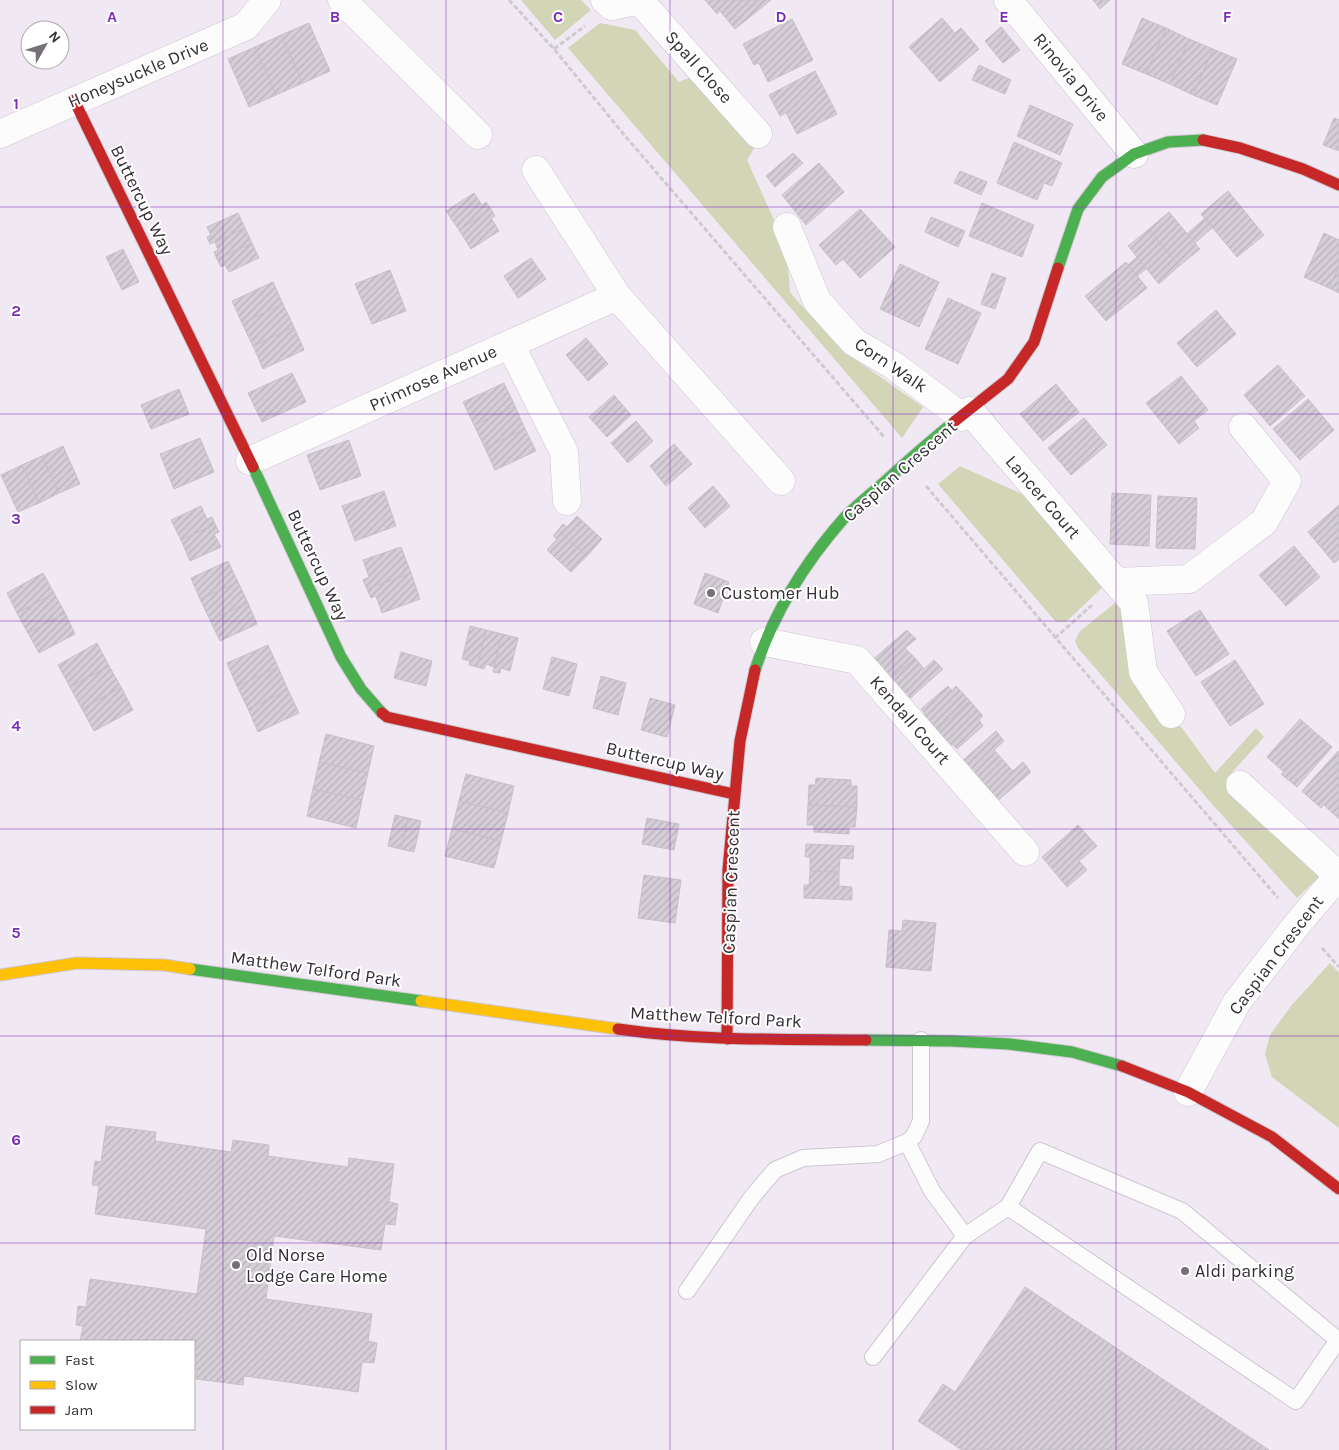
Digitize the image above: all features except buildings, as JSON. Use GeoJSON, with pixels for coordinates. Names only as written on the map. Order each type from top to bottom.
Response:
{"type":"FeatureCollection","features":[{"type":"Feature","properties":{"kind":"street","name":"Honeysuckle Drive"},"geometry":{"type":"LineString","coordinates":[[0,134],[246,26],[267,0]]}},
{"type":"Feature","properties":{"kind":"street"},"geometry":{"type":"LineString","coordinates":[[342,0],[478,135]]}},
{"type":"Feature","properties":{"kind":"street","name":"Spall Close"},"geometry":{"type":"LineString","coordinates":[[608,3],[639,0],[758,134]]}},
{"type":"Feature","properties":{"kind":"street","name":"Rinovia Drive"},"geometry":{"type":"LineString","coordinates":[[1008,0],[1134,154]]}},
{"type":"Feature","properties":{"kind":"street","name":"Buttercup Way"},"geometry":{"type":"LineString","coordinates":[[74,100],[250,461],[341,657],[356,684],[375,708],[387,717],[734,794]]}},
{"type":"Feature","properties":{"kind":"street","name":"Caspian Crescent"},"geometry":{"type":"LineString","coordinates":[[727,1039],[728,870],[734,794],[742,732],[753,677],[764,642],[796,582],[822,544],[847,515],[922,449],[1008,379],[1034,342],[1078,209],[1102,177],[1134,154],[1168,142],[1204,140],[1240,148],[1303,169],[1339,185]]}},
{"type":"Feature","properties":{"kind":"street"},"geometry":{"type":"LineString","coordinates":[[536,170],[617,296],[781,481]]}},
{"type":"Feature","properties":{"kind":"street","name":"Corn Walk"},"geometry":{"type":"LineString","coordinates":[[787,227],[817,301],[854,342],[893,365],[966,414]]}},
{"type":"Feature","properties":{"kind":"street","name":"Primrose Avenue"},"geometry":{"type":"LineString","coordinates":[[250,461],[617,296]]}},
{"type":"Feature","properties":{"kind":"street"},"geometry":{"type":"LineString","coordinates":[[510,344],[564,452],[567,501]]}},
{"type":"Feature","properties":{"kind":"street","name":"Lancer Court"},"geometry":{"type":"LineString","coordinates":[[966,414],[1134,602],[1143,672],[1171,714]]}},
{"type":"Feature","properties":{"kind":"street"},"geometry":{"type":"LineString","coordinates":[[1116,582],[1189,579],[1264,522],[1287,481],[1243,427]]}},
{"type":"Feature","properties":{"kind":"street","name":"Kendall Court"},"geometry":{"type":"LineString","coordinates":[[764,642],[857,660],[1025,852]]}},
{"type":"Feature","properties":{"kind":"street"},"geometry":{"type":"LineString","coordinates":[[1240,785],[1339,875]]}},
{"type":"Feature","properties":{"kind":"street","name":"Caspian Crescent"},"geometry":{"type":"LineString","coordinates":[[1188,1092],[1237,1002],[1299,922],[1339,875]]}},
{"type":"Feature","properties":{"kind":"street","name":"Matthew Telford Park"},"geometry":{"type":"LineString","coordinates":[[0,975],[77,963],[164,966],[658,1035],[727,1039],[921,1040],[1010,1044],[1072,1052],[1131,1068],[1188,1092],[1272,1137],[1339,1188]]}},
{"type":"Feature","properties":{"kind":"lane"},"geometry":{"type":"LineString","coordinates":[[687,1291],[752,1197],[775,1170],[803,1158],[834,1158],[878,1154],[907,1142],[919,1129],[922,1121],[921,1040]]}},
{"type":"Feature","properties":{"kind":"lane"},"geometry":{"type":"LineString","coordinates":[[907,1142],[932,1191],[965,1236]]}},
{"type":"Feature","properties":{"kind":"lane"},"geometry":{"type":"LineString","coordinates":[[873,1357],[965,1236],[1008,1207],[1040,1150],[1182,1211],[1338,1340],[1296,1401],[1008,1207]]}},
{"type":"Feature","properties":{"kind":"path"},"geometry":{"type":"LineString","coordinates":[[509,0],[554,49],[632,144],[1299,922],[1339,966]]}},
{"type":"Feature","properties":{"kind":"path"},"geometry":{"type":"LineString","coordinates":[[554,49],[608,3]]}},
{"type":"Feature","properties":{"kind":"path"},"geometry":{"type":"LineString","coordinates":[[1055,638],[1116,582]]}},
{"type":"Feature","properties":{"kind":"green space"},"geometry":{"type":"Polygon","coordinates":[[[521,0],[581,0],[591,10],[555,40],[521,0]]]}},
{"type":"Feature","properties":{"kind":"green space"},"geometry":{"type":"Polygon","coordinates":[[[600,23],[635,30],[679,82],[693,76],[756,145],[747,160],[774,220],[788,267],[790,292],[800,304],[850,351],[852,357],[923,407],[902,438],[568,48],[600,23]]]}},
{"type":"Feature","properties":{"kind":"green space"},"geometry":{"type":"Polygon","coordinates":[[[960,466],[1031,498],[1107,583],[1066,622],[1056,622],[938,484],[960,466]]]}},
{"type":"Feature","properties":{"kind":"green space"},"geometry":{"type":"Polygon","coordinates":[[[1120,599],[1146,696],[1182,728],[1215,773],[1256,728],[1264,737],[1226,779],[1278,837],[1324,872],[1297,898],[1212,804],[1078,648],[1075,641],[1080,631],[1120,599]]]}},
{"type":"Feature","properties":{"kind":"green space"},"geometry":{"type":"Polygon","coordinates":[[[1330,963],[1339,973],[1339,1128],[1272,1077],[1265,1054],[1270,1035],[1291,1006],[1330,963]]]}},
{"type":"Feature","properties":{"kind":"traffic: fast"},"geometry":{"type":"LineString","coordinates":[[1058,268],[1078,209],[1102,177],[1134,154],[1168,142],[1203,140]]}},
{"type":"Feature","properties":{"kind":"traffic: fast"},"geometry":{"type":"LineString","coordinates":[[755,670],[771,629],[792,589],[831,534],[858,505],[955,421]]}},
{"type":"Feature","properties":{"kind":"traffic: fast"},"geometry":{"type":"LineString","coordinates":[[253,467],[341,657],[361,689],[382,713]]}},
{"type":"Feature","properties":{"kind":"traffic: fast"},"geometry":{"type":"LineString","coordinates":[[190,969],[421,1001]]}},
{"type":"Feature","properties":{"kind":"traffic: fast"},"geometry":{"type":"LineString","coordinates":[[866,1040],[1009,1044],[1072,1052],[1122,1066]]}},
{"type":"Feature","properties":{"kind":"traffic: slow"},"geometry":{"type":"LineString","coordinates":[[0,975],[77,963],[164,965],[190,969]]}},
{"type":"Feature","properties":{"kind":"traffic: slow"},"geometry":{"type":"LineString","coordinates":[[421,1001],[618,1029]]}},
{"type":"Feature","properties":{"kind":"traffic: jam"},"geometry":{"type":"LineString","coordinates":[[74,100],[253,467]]}},
{"type":"Feature","properties":{"kind":"traffic: jam"},"geometry":{"type":"LineString","coordinates":[[1203,140],[1240,148],[1303,169],[1339,185]]}},
{"type":"Feature","properties":{"kind":"traffic: jam"},"geometry":{"type":"LineString","coordinates":[[955,421],[1008,379],[1034,342],[1058,268]]}},
{"type":"Feature","properties":{"kind":"traffic: jam"},"geometry":{"type":"LineString","coordinates":[[727,1039],[728,870],[740,741],[755,670]]}},
{"type":"Feature","properties":{"kind":"traffic: jam"},"geometry":{"type":"LineString","coordinates":[[382,713],[387,717],[734,794]]}},
{"type":"Feature","properties":{"kind":"traffic: jam"},"geometry":{"type":"LineString","coordinates":[[618,1029],[680,1036],[866,1040]]}},
{"type":"Feature","properties":{"kind":"traffic: jam"},"geometry":{"type":"LineString","coordinates":[[1122,1066],[1188,1092],[1272,1137],[1339,1189]]}},
{"type":"Feature","properties":{"kind":"place","name":"Customer Hub"},"geometry":{"type":"Point","coordinates":[711,593]}},
{"type":"Feature","properties":{"kind":"place","name":"Old Norse Lodge Care Home"},"geometry":{"type":"Point","coordinates":[236,1265]}},
{"type":"Feature","properties":{"kind":"place","name":"Aldi parking"},"geometry":{"type":"Point","coordinates":[1185,1271]}}]}
